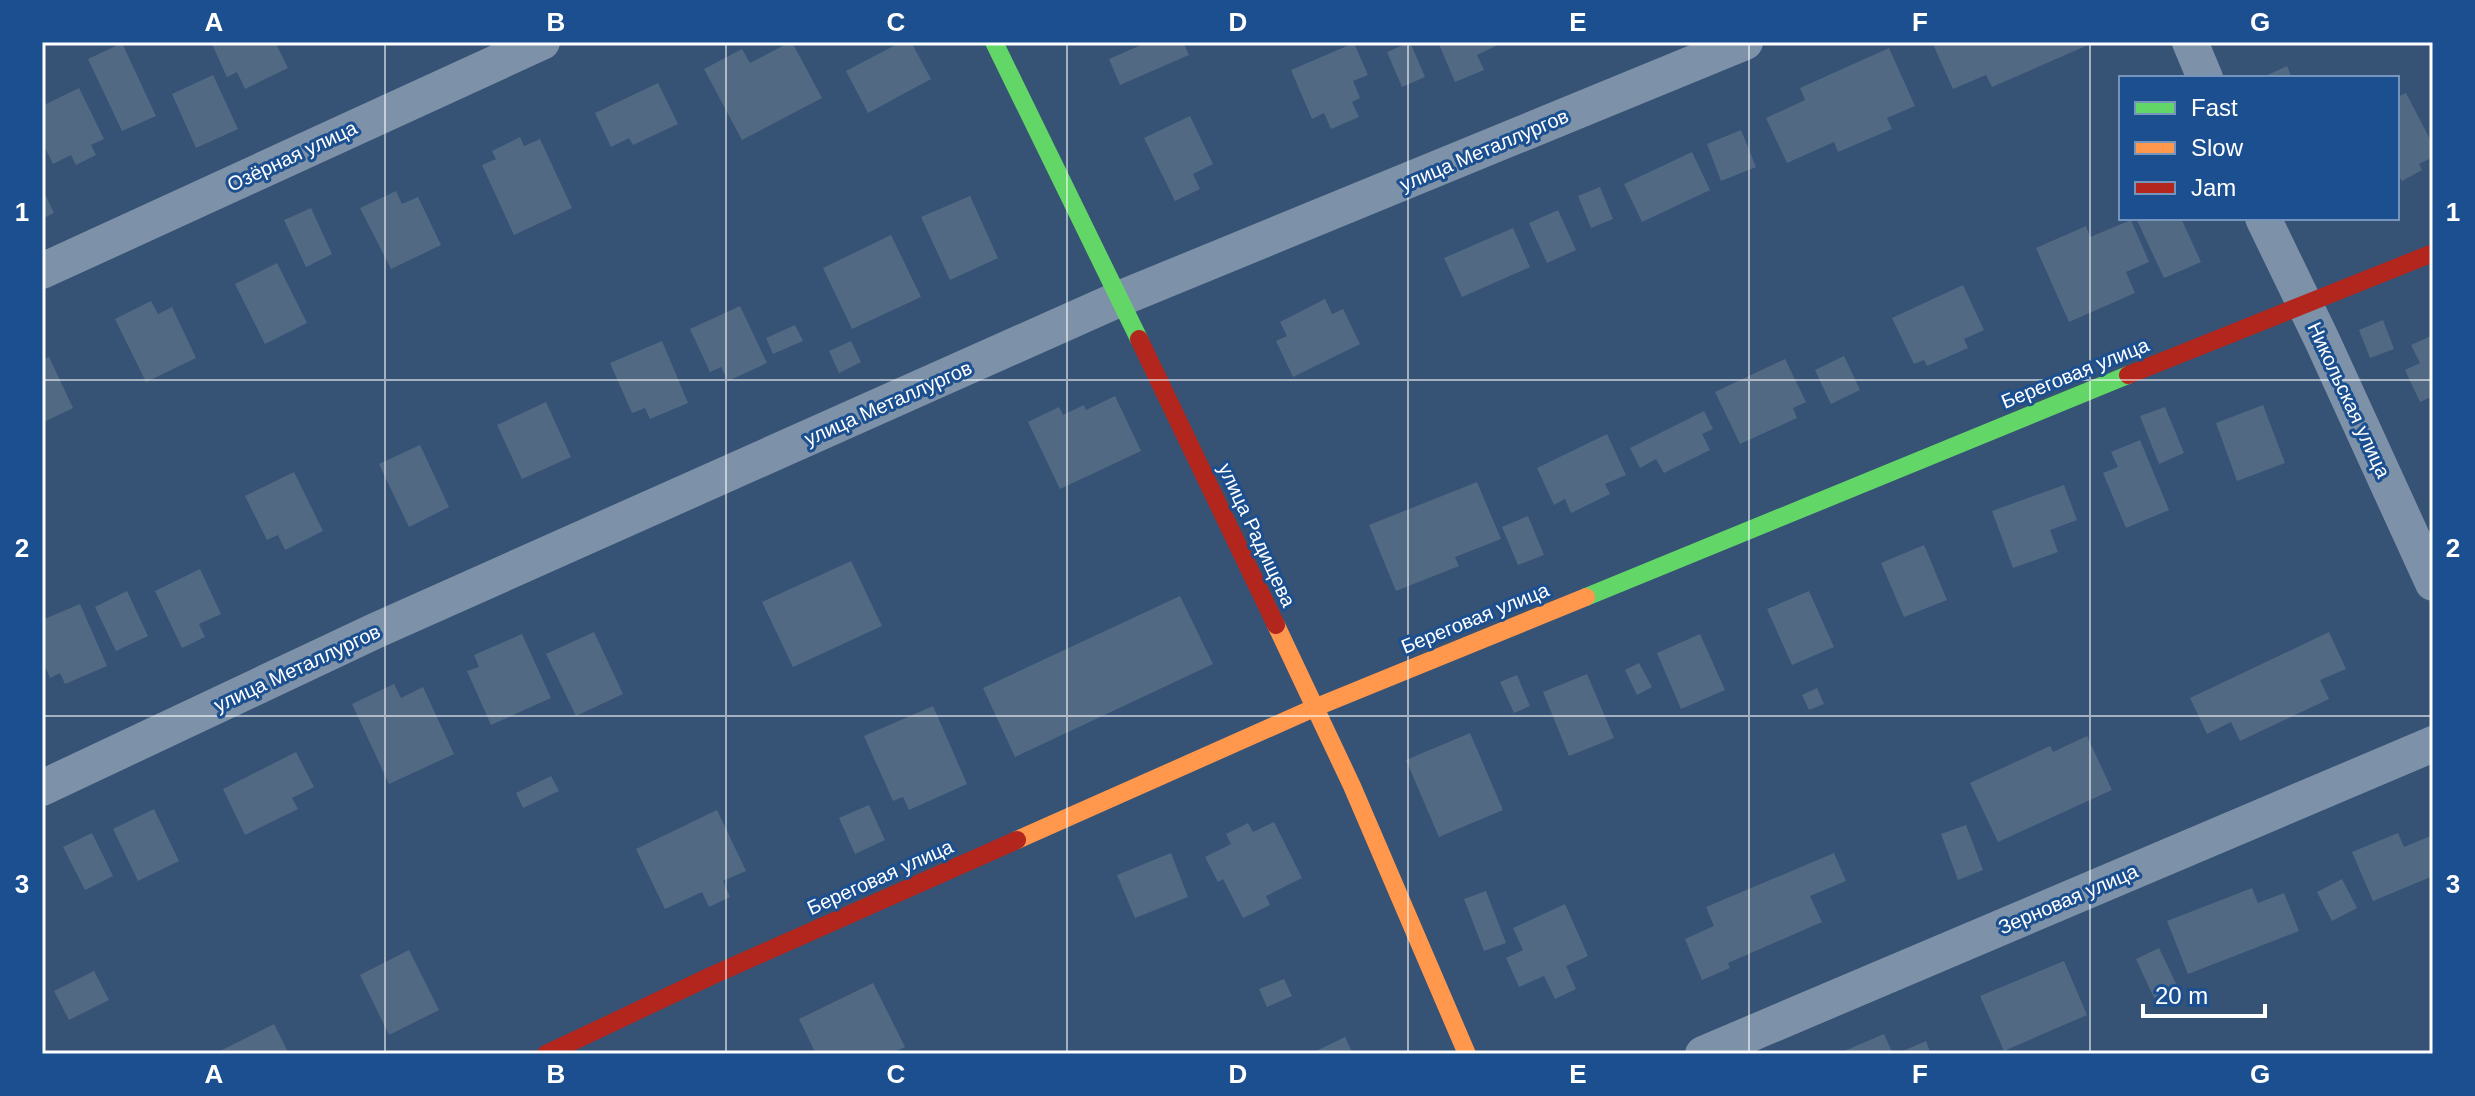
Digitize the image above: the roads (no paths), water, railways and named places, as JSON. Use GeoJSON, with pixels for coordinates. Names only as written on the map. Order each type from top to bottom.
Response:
{"type":"FeatureCollection","features":[{"type":"Feature","properties":{"kind":"street","name":"Озёрная улица"},"geometry":{"type":"LineString","coordinates":[[42,271],[542,42]]}},
{"type":"Feature","properties":{"kind":"street","name":"улица Радищева"},"geometry":{"type":"LineString","coordinates":[[994,42],[1165,391],[1352,786],[1467,1054]]}},
{"type":"Feature","properties":{"kind":"street","name":"улица Металлургов"},"geometry":{"type":"LineString","coordinates":[[42,788],[377,630],[1119,299],[1745,42]]}},
{"type":"Feature","properties":{"kind":"street"},"geometry":{"type":"LineString","coordinates":[[2190,42],[2204,76]]}},
{"type":"Feature","properties":{"kind":"street","name":"Никольская улица"},"geometry":{"type":"LineString","coordinates":[[2264,220],[2433,583]]}},
{"type":"Feature","properties":{"kind":"street","name":"Береговая улица"},"geometry":{"type":"LineString","coordinates":[[546,1054],[711,976],[1314,708],[2303,303],[2433,253]]}},
{"type":"Feature","properties":{"kind":"street","name":"Зерновая улица"},"geometry":{"type":"LineString","coordinates":[[1703,1054],[2433,744]]}}]}
